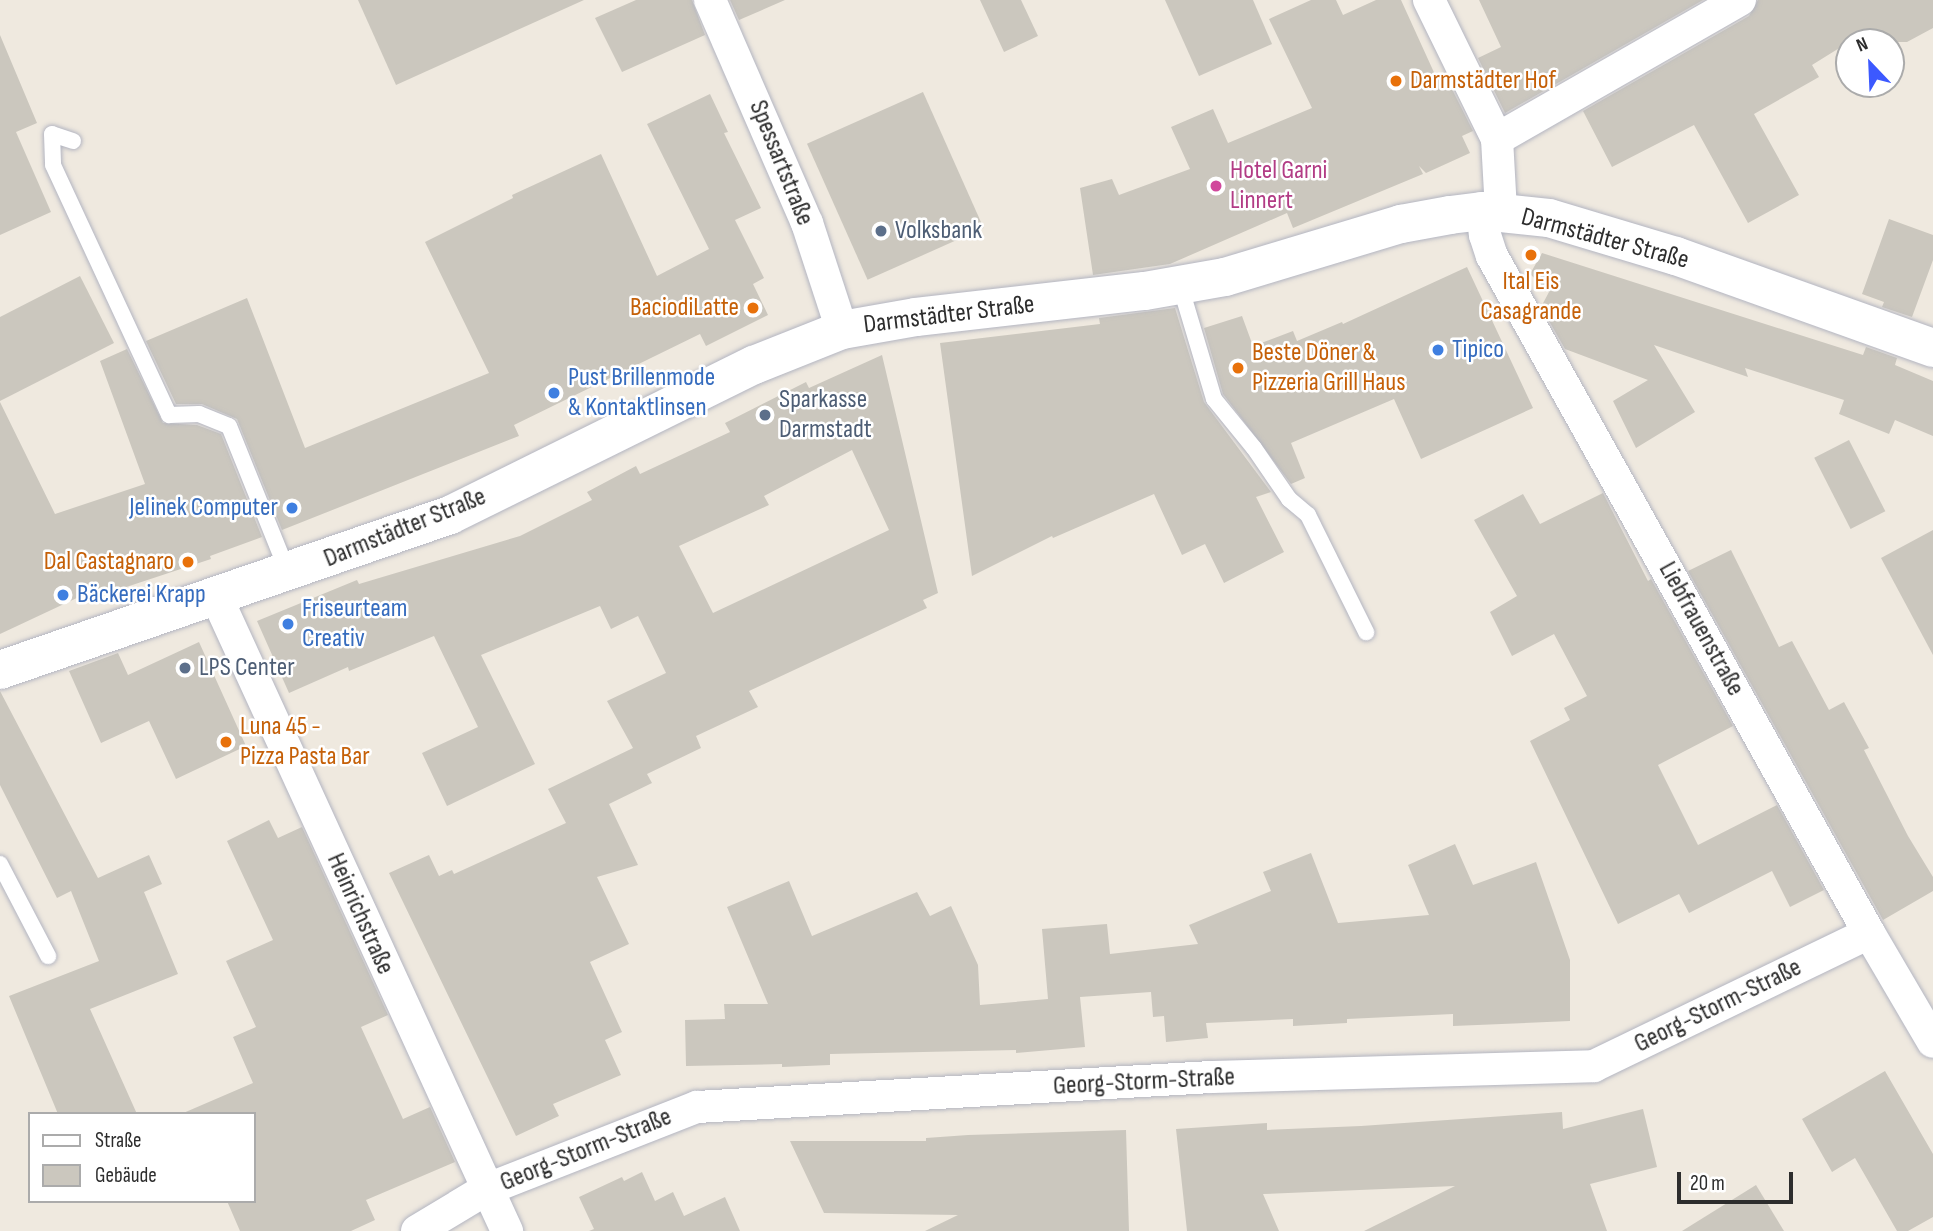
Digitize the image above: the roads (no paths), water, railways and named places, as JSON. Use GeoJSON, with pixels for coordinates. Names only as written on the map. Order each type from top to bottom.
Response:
{"type":"FeatureCollection","features":[{"type":"Feature","properties":{"kind":"street","name":"Spessartstraße"},"geometry":{"type":"LineString","coordinates":[[710,0],[807,223],[842,330]]}},
{"type":"Feature","properties":{"kind":"street"},"geometry":{"type":"LineString","coordinates":[[1429,0],[1497,139],[1740,0]]}},
{"type":"Feature","properties":{"kind":"street","name":"Liebfrauenstraße"},"geometry":{"type":"LineString","coordinates":[[1497,139],[1492,211],[1485,235],[1492,256],[1868,933],[1933,1042]]}},
{"type":"Feature","properties":{"kind":"street","name":"Darmstädter Straße"},"geometry":{"type":"LineString","coordinates":[[0,670],[450,515],[754,365],[842,330],[916,317],[1226,277],[1401,224],[1492,211],[1549,218],[1676,256],[1933,348]]}},
{"type":"Feature","properties":{"kind":"street","name":"Heinrichstraße"},"geometry":{"type":"LineString","coordinates":[[216,596],[485,1190],[507,1231]]}},
{"type":"Feature","properties":{"kind":"street","name":"Georg-Storm-Straße"},"geometry":{"type":"LineString","coordinates":[[417,1231],[485,1190],[697,1107],[1212,1077],[1594,1066],[1868,933]]}},
{"type":"Feature","properties":{"kind":"lane"},"geometry":{"type":"LineString","coordinates":[[73,141],[52,134],[53,165],[169,415],[200,414],[229,426],[288,573]]}},
{"type":"Feature","properties":{"kind":"lane"},"geometry":{"type":"LineString","coordinates":[[1180,285],[1214,399],[1289,499],[1308,515],[1366,632]]}},
{"type":"Feature","properties":{"kind":"lane"},"geometry":{"type":"LineString","coordinates":[[0,864],[48,956]]}},
{"type":"Feature","properties":{"kind":"place","name":"Darmstädter Hof"},"geometry":{"type":"Point","coordinates":[1396,81]}},
{"type":"Feature","properties":{"kind":"place","name":"Hotel Garni Linnert"},"geometry":{"type":"Point","coordinates":[1216,186]}},
{"type":"Feature","properties":{"kind":"place","name":"Volksbank"},"geometry":{"type":"Point","coordinates":[881,231]}},
{"type":"Feature","properties":{"kind":"place","name":"Ital Eis Casagrande"},"geometry":{"type":"Point","coordinates":[1531,255]}},
{"type":"Feature","properties":{"kind":"place","name":"BaciodiLatte"},"geometry":{"type":"Point","coordinates":[753,308]}},
{"type":"Feature","properties":{"kind":"place","name":"Tipico"},"geometry":{"type":"Point","coordinates":[1438,350]}},
{"type":"Feature","properties":{"kind":"place","name":"Beste Döner & Pizzeria Grill Haus"},"geometry":{"type":"Point","coordinates":[1238,368]}},
{"type":"Feature","properties":{"kind":"place","name":"Pust Brillenmode & Kontaktlinsen"},"geometry":{"type":"Point","coordinates":[554,393]}},
{"type":"Feature","properties":{"kind":"place","name":"Sparkasse Darmstadt"},"geometry":{"type":"Point","coordinates":[765,415]}},
{"type":"Feature","properties":{"kind":"place","name":"Jelinek Computer"},"geometry":{"type":"Point","coordinates":[292,508]}},
{"type":"Feature","properties":{"kind":"place","name":"Dal Castagnaro"},"geometry":{"type":"Point","coordinates":[188,562]}},
{"type":"Feature","properties":{"kind":"place","name":"Bäckerei Krapp"},"geometry":{"type":"Point","coordinates":[63,595]}},
{"type":"Feature","properties":{"kind":"place","name":"Friseurteam Creativ"},"geometry":{"type":"Point","coordinates":[288,624]}},
{"type":"Feature","properties":{"kind":"place","name":"LPS Center"},"geometry":{"type":"Point","coordinates":[185,668]}},
{"type":"Feature","properties":{"kind":"place","name":"Luna 45 - Pizza Pasta Bar"},"geometry":{"type":"Point","coordinates":[226,742]}}]}
